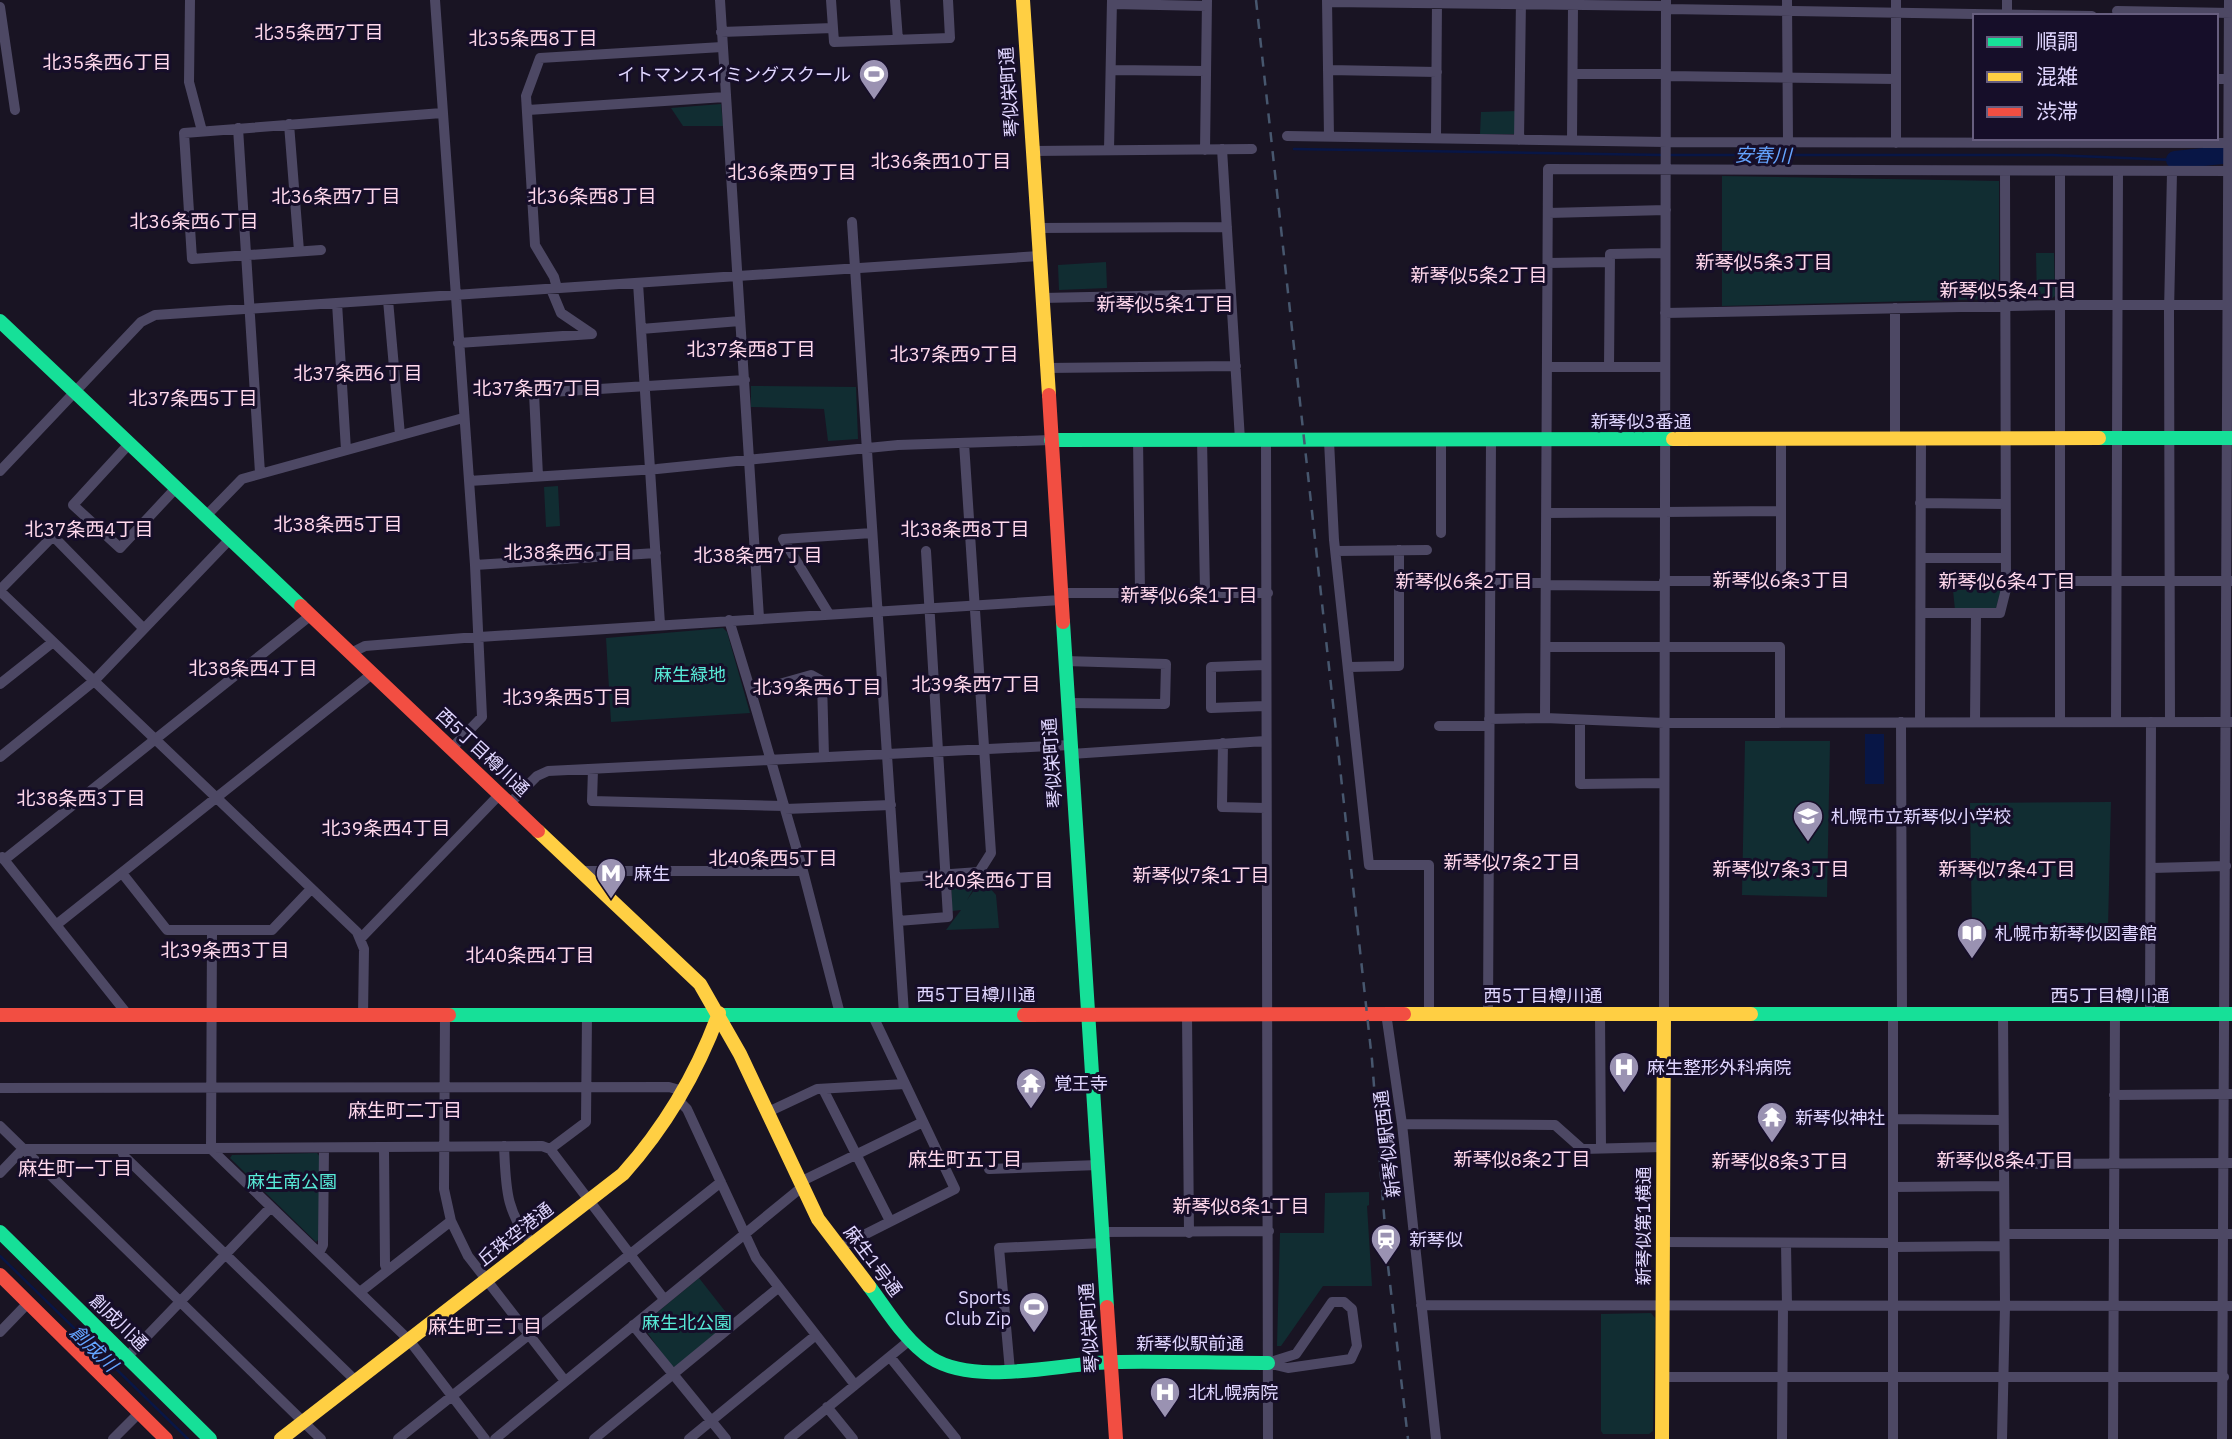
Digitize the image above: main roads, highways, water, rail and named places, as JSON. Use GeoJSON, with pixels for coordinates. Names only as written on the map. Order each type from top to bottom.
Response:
{"type":"FeatureCollection","features":[{"type":"Feature","properties":{"kind":"main road","name":"琴似栄町通"},"geometry":{"type":"LineString","coordinates":[[1023,0],[1116,1439]]}},
{"type":"Feature","properties":{"kind":"main road","name":"西5丁目樽川通"},"geometry":{"type":"LineString","coordinates":[[2,325],[700,984],[719,1013],[2229,1014]]}},
{"type":"Feature","properties":{"kind":"main road","name":"新琴似3番通"},"geometry":{"type":"LineString","coordinates":[[1051,440],[2229,438]]}},
{"type":"Feature","properties":{"kind":"main road"},"geometry":{"type":"LineString","coordinates":[[2,1012],[128,1015],[719,1013]]}},
{"type":"Feature","properties":{"kind":"main road","name":"丘珠空港通"},"geometry":{"type":"LineString","coordinates":[[281,1439],[623,1174],[643,1153],[681,1095],[707,1050],[719,1013]]}},
{"type":"Feature","properties":{"kind":"main road","name":"麻生1号通"},"geometry":{"type":"LineString","coordinates":[[719,1013],[801,1184],[838,1248],[910,1340],[931,1358],[957,1370],[1010,1371],[1111,1362]]}},
{"type":"Feature","properties":{"kind":"main road","name":"新琴似第1横通"},"geometry":{"type":"LineString","coordinates":[[1662,1439],[1664,1014]]}},
{"type":"Feature","properties":{"kind":"main road","name":"創成川通"},"geometry":{"type":"LineString","coordinates":[[0,1233],[210,1439]]}},
{"type":"Feature","properties":{"kind":"main road"},"geometry":{"type":"LineString","coordinates":[[0,1275],[166,1439]]}},
{"type":"Feature","properties":{"kind":"main road","name":"新琴似駅前通"},"geometry":{"type":"LineString","coordinates":[[1111,1362],[1268,1363]]}},
{"type":"Feature","properties":{"kind":"waterway","name":"安春川"},"geometry":{"type":"LineString","coordinates":[[1294,149],[1662,155]]}},
{"type":"Feature","properties":{"kind":"waterway","name":"安春川"},"geometry":{"type":"LineString","coordinates":[[2175,160],[2232,154]]}},
{"type":"Feature","properties":{"kind":"waterway","name":"安春川"},"geometry":{"type":"LineString","coordinates":[[1668,155],[2052,155],[2175,160]]}},
{"type":"Feature","properties":{"kind":"waterway","name":"創成川"},"geometry":{"type":"LineString","coordinates":[[0,1256],[188,1439]]}},
{"type":"Feature","properties":{"kind":"railway"},"geometry":{"type":"LineString","coordinates":[[1256,0],[1372,1060],[1388,1266],[1408,1439]]}},
{"type":"Feature","properties":{"kind":"place","name":"イトマンスイミングスクール"},"geometry":{"type":"Point","coordinates":[874,101]}},
{"type":"Feature","properties":{"kind":"place","name":"札幌市立新琴似小学校"},"geometry":{"type":"Point","coordinates":[1808,843]}},
{"type":"Feature","properties":{"kind":"place","name":"麻生"},"geometry":{"type":"Point","coordinates":[611,900]}},
{"type":"Feature","properties":{"kind":"place","name":"札幌市新琴似図書館"},"geometry":{"type":"Point","coordinates":[1972,960]}},
{"type":"Feature","properties":{"kind":"place","name":"麻生整形外科病院"},"geometry":{"type":"Point","coordinates":[1624,1094]}},
{"type":"Feature","properties":{"kind":"place","name":"覚王寺"},"geometry":{"type":"Point","coordinates":[1031,1110]}},
{"type":"Feature","properties":{"kind":"place","name":"新琴似神社"},"geometry":{"type":"Point","coordinates":[1772,1144]}},
{"type":"Feature","properties":{"kind":"place","name":"新琴似"},"geometry":{"type":"Point","coordinates":[1386,1266]}},
{"type":"Feature","properties":{"kind":"place","name":"Sports Club Zip"},"geometry":{"type":"Point","coordinates":[1034,1334]}},
{"type":"Feature","properties":{"kind":"place","name":"北札幌病院"},"geometry":{"type":"Point","coordinates":[1165,1419]}},
{"type":"Feature","properties":{"kind":"district","name":"北35条西7丁目"},"geometry":{"type":"Point","coordinates":[319,32]}},
{"type":"Feature","properties":{"kind":"district","name":"北35条西8丁目"},"geometry":{"type":"Point","coordinates":[533,38]}},
{"type":"Feature","properties":{"kind":"district","name":"北35条西6丁目"},"geometry":{"type":"Point","coordinates":[107,62]}},
{"type":"Feature","properties":{"kind":"district","name":"北36条西10丁目"},"geometry":{"type":"Point","coordinates":[941,161]}},
{"type":"Feature","properties":{"kind":"district","name":"北36条西9丁目"},"geometry":{"type":"Point","coordinates":[792,172]}},
{"type":"Feature","properties":{"kind":"district","name":"北36条西7丁目"},"geometry":{"type":"Point","coordinates":[336,196]}},
{"type":"Feature","properties":{"kind":"district","name":"北36条西8丁目"},"geometry":{"type":"Point","coordinates":[592,196]}},
{"type":"Feature","properties":{"kind":"district","name":"北36条西6丁目"},"geometry":{"type":"Point","coordinates":[194,221]}},
{"type":"Feature","properties":{"kind":"district","name":"新琴似5条3丁目"},"geometry":{"type":"Point","coordinates":[1764,262]}},
{"type":"Feature","properties":{"kind":"district","name":"新琴似5条2丁目"},"geometry":{"type":"Point","coordinates":[1479,275]}},
{"type":"Feature","properties":{"kind":"district","name":"新琴似5条4丁目"},"geometry":{"type":"Point","coordinates":[2008,290]}},
{"type":"Feature","properties":{"kind":"district","name":"新琴似5条1丁目"},"geometry":{"type":"Point","coordinates":[1165,304]}},
{"type":"Feature","properties":{"kind":"district","name":"北37条西8丁目"},"geometry":{"type":"Point","coordinates":[751,349]}},
{"type":"Feature","properties":{"kind":"district","name":"北37条西9丁目"},"geometry":{"type":"Point","coordinates":[954,354]}},
{"type":"Feature","properties":{"kind":"district","name":"北37条西6丁目"},"geometry":{"type":"Point","coordinates":[358,373]}},
{"type":"Feature","properties":{"kind":"district","name":"北37条西7丁目"},"geometry":{"type":"Point","coordinates":[537,388]}},
{"type":"Feature","properties":{"kind":"district","name":"北37条西5丁目"},"geometry":{"type":"Point","coordinates":[193,398]}},
{"type":"Feature","properties":{"kind":"district","name":"北38条西5丁目"},"geometry":{"type":"Point","coordinates":[338,524]}},
{"type":"Feature","properties":{"kind":"district","name":"北37条西4丁目"},"geometry":{"type":"Point","coordinates":[89,529]}},
{"type":"Feature","properties":{"kind":"district","name":"北38条西8丁目"},"geometry":{"type":"Point","coordinates":[965,529]}},
{"type":"Feature","properties":{"kind":"district","name":"北38条西6丁目"},"geometry":{"type":"Point","coordinates":[568,552]}},
{"type":"Feature","properties":{"kind":"district","name":"北38条西7丁目"},"geometry":{"type":"Point","coordinates":[758,555]}},
{"type":"Feature","properties":{"kind":"district","name":"新琴似6条3丁目"},"geometry":{"type":"Point","coordinates":[1781,580]}},
{"type":"Feature","properties":{"kind":"district","name":"新琴似6条2丁目"},"geometry":{"type":"Point","coordinates":[1464,581]}},
{"type":"Feature","properties":{"kind":"district","name":"新琴似6条4丁目"},"geometry":{"type":"Point","coordinates":[2007,581]}},
{"type":"Feature","properties":{"kind":"district","name":"新琴似6条1丁目"},"geometry":{"type":"Point","coordinates":[1189,595]}},
{"type":"Feature","properties":{"kind":"district","name":"北38条西4丁目"},"geometry":{"type":"Point","coordinates":[253,668]}},
{"type":"Feature","properties":{"kind":"district","name":"北39条西7丁目"},"geometry":{"type":"Point","coordinates":[976,684]}},
{"type":"Feature","properties":{"kind":"district","name":"北39条西6丁目"},"geometry":{"type":"Point","coordinates":[817,687]}},
{"type":"Feature","properties":{"kind":"district","name":"北39条西5丁目"},"geometry":{"type":"Point","coordinates":[567,697]}},
{"type":"Feature","properties":{"kind":"district","name":"北38条西3丁目"},"geometry":{"type":"Point","coordinates":[81,798]}},
{"type":"Feature","properties":{"kind":"district","name":"北39条西4丁目"},"geometry":{"type":"Point","coordinates":[386,828]}},
{"type":"Feature","properties":{"kind":"district","name":"北40条西5丁目"},"geometry":{"type":"Point","coordinates":[773,858]}},
{"type":"Feature","properties":{"kind":"district","name":"新琴似7条2丁目"},"geometry":{"type":"Point","coordinates":[1512,862]}},
{"type":"Feature","properties":{"kind":"district","name":"新琴似7条3丁目"},"geometry":{"type":"Point","coordinates":[1781,869]}},
{"type":"Feature","properties":{"kind":"district","name":"新琴似7条4丁目"},"geometry":{"type":"Point","coordinates":[2007,869]}},
{"type":"Feature","properties":{"kind":"district","name":"新琴似7条1丁目"},"geometry":{"type":"Point","coordinates":[1201,875]}},
{"type":"Feature","properties":{"kind":"district","name":"北40条西6丁目"},"geometry":{"type":"Point","coordinates":[989,880]}},
{"type":"Feature","properties":{"kind":"district","name":"北39条西3丁目"},"geometry":{"type":"Point","coordinates":[225,950]}},
{"type":"Feature","properties":{"kind":"district","name":"北40条西4丁目"},"geometry":{"type":"Point","coordinates":[530,955]}},
{"type":"Feature","properties":{"kind":"district","name":"麻生町二丁目"},"geometry":{"type":"Point","coordinates":[405,1110]}},
{"type":"Feature","properties":{"kind":"district","name":"麻生町五丁目"},"geometry":{"type":"Point","coordinates":[965,1159]}},
{"type":"Feature","properties":{"kind":"district","name":"新琴似8条2丁目"},"geometry":{"type":"Point","coordinates":[1522,1159]}},
{"type":"Feature","properties":{"kind":"district","name":"新琴似8条4丁目"},"geometry":{"type":"Point","coordinates":[2005,1160]}},
{"type":"Feature","properties":{"kind":"district","name":"新琴似8条3丁目"},"geometry":{"type":"Point","coordinates":[1780,1161]}},
{"type":"Feature","properties":{"kind":"district","name":"麻生町一丁目"},"geometry":{"type":"Point","coordinates":[75,1168]}},
{"type":"Feature","properties":{"kind":"district","name":"新琴似8条1丁目"},"geometry":{"type":"Point","coordinates":[1241,1206]}},
{"type":"Feature","properties":{"kind":"district","name":"麻生町三丁目"},"geometry":{"type":"Point","coordinates":[485,1326]}},
{"type":"Feature","properties":{"kind":"park label","name":"麻生緑地"},"geometry":{"type":"Point","coordinates":[690,674]}},
{"type":"Feature","properties":{"kind":"park label","name":"麻生南公園"},"geometry":{"type":"Point","coordinates":[292,1181]}},
{"type":"Feature","properties":{"kind":"park label","name":"麻生北公園"},"geometry":{"type":"Point","coordinates":[687,1322]}}]}
